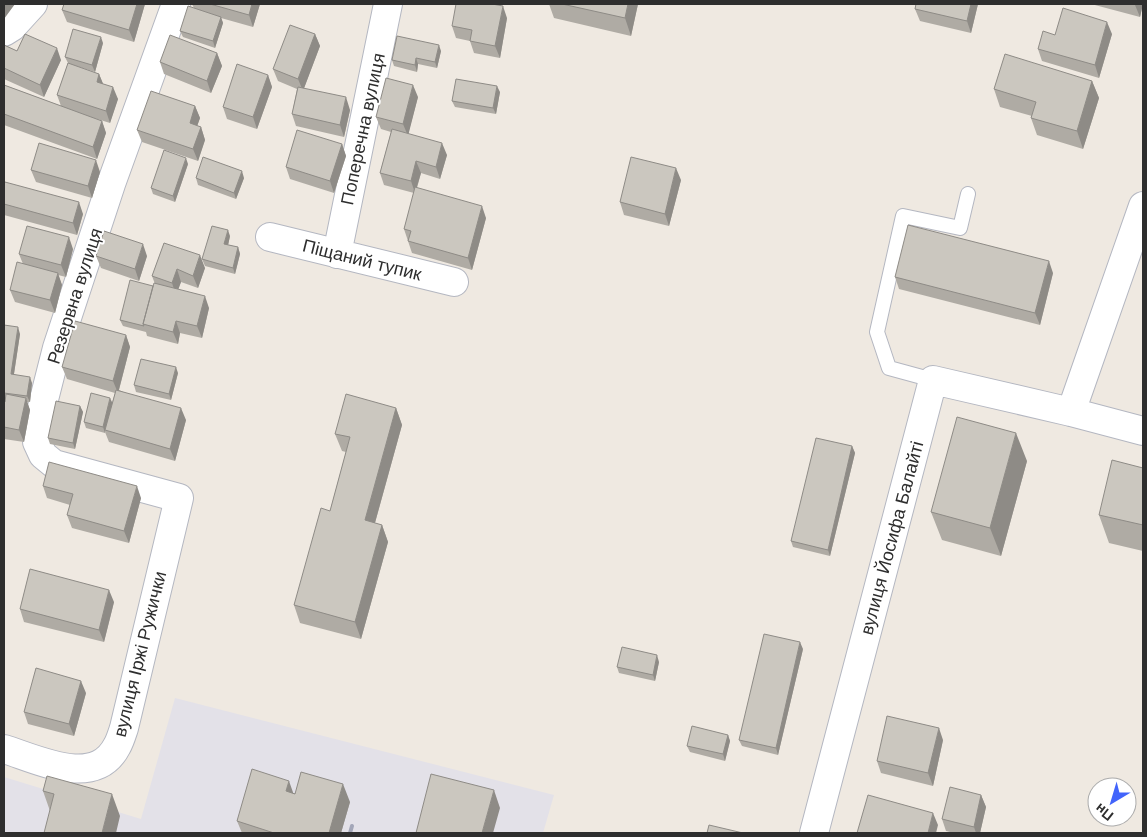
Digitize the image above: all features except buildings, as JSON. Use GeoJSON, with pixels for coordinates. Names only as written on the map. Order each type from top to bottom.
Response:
{"type":"FeatureCollection","features":[{"type":"Feature","properties":{"kind":"street"},"geometry":{"type":"LineString","coordinates":[[4,32],[12,27],[33,4]]}},
{"type":"Feature","properties":{"kind":"street","name":"Резервна вулиця"},"geometry":{"type":"LineString","coordinates":[[176,4],[111,184],[57,348],[37,426],[37,442],[43,455],[54,464],[179,498]]}},
{"type":"Feature","properties":{"kind":"street","name":"Поперечна вулиця"},"geometry":{"type":"LineString","coordinates":[[337,254],[388,4]]}},
{"type":"Feature","properties":{"kind":"street"},"geometry":{"type":"LineString","coordinates":[[1071,412],[1143,206]]}},
{"type":"Feature","properties":{"kind":"street","name":"Піщаний тупик"},"geometry":{"type":"LineString","coordinates":[[270,237],[454,282]]}},
{"type":"Feature","properties":{"kind":"street"},"geometry":{"type":"LineString","coordinates":[[934,380],[1143,431]]}},
{"type":"Feature","properties":{"kind":"street","name":"вулиця Йосифа Балайті"},"geometry":{"type":"LineString","coordinates":[[814,833],[934,380]]}},
{"type":"Feature","properties":{"kind":"street","name":"вулиця Іржі Ружички"},"geometry":{"type":"LineString","coordinates":[[4,749],[68,769],[85,769],[103,763],[117,747],[124,728],[179,498]]}},
{"type":"Feature","properties":{"kind":"lane"},"geometry":{"type":"LineString","coordinates":[[934,380],[889,368],[877,332],[903,216],[960,228],[968,194]]}},
{"type":"Feature","properties":{"kind":"shaded area"},"geometry":{"type":"Polygon","coordinates":[[[175,698],[554,795],[543,833],[4,833],[4,777],[141,819],[175,698]]]}},
{"type":"Feature","properties":{"kind":"railway"},"geometry":{"type":"LineString","coordinates":[[350,833],[352,826]]}}]}
